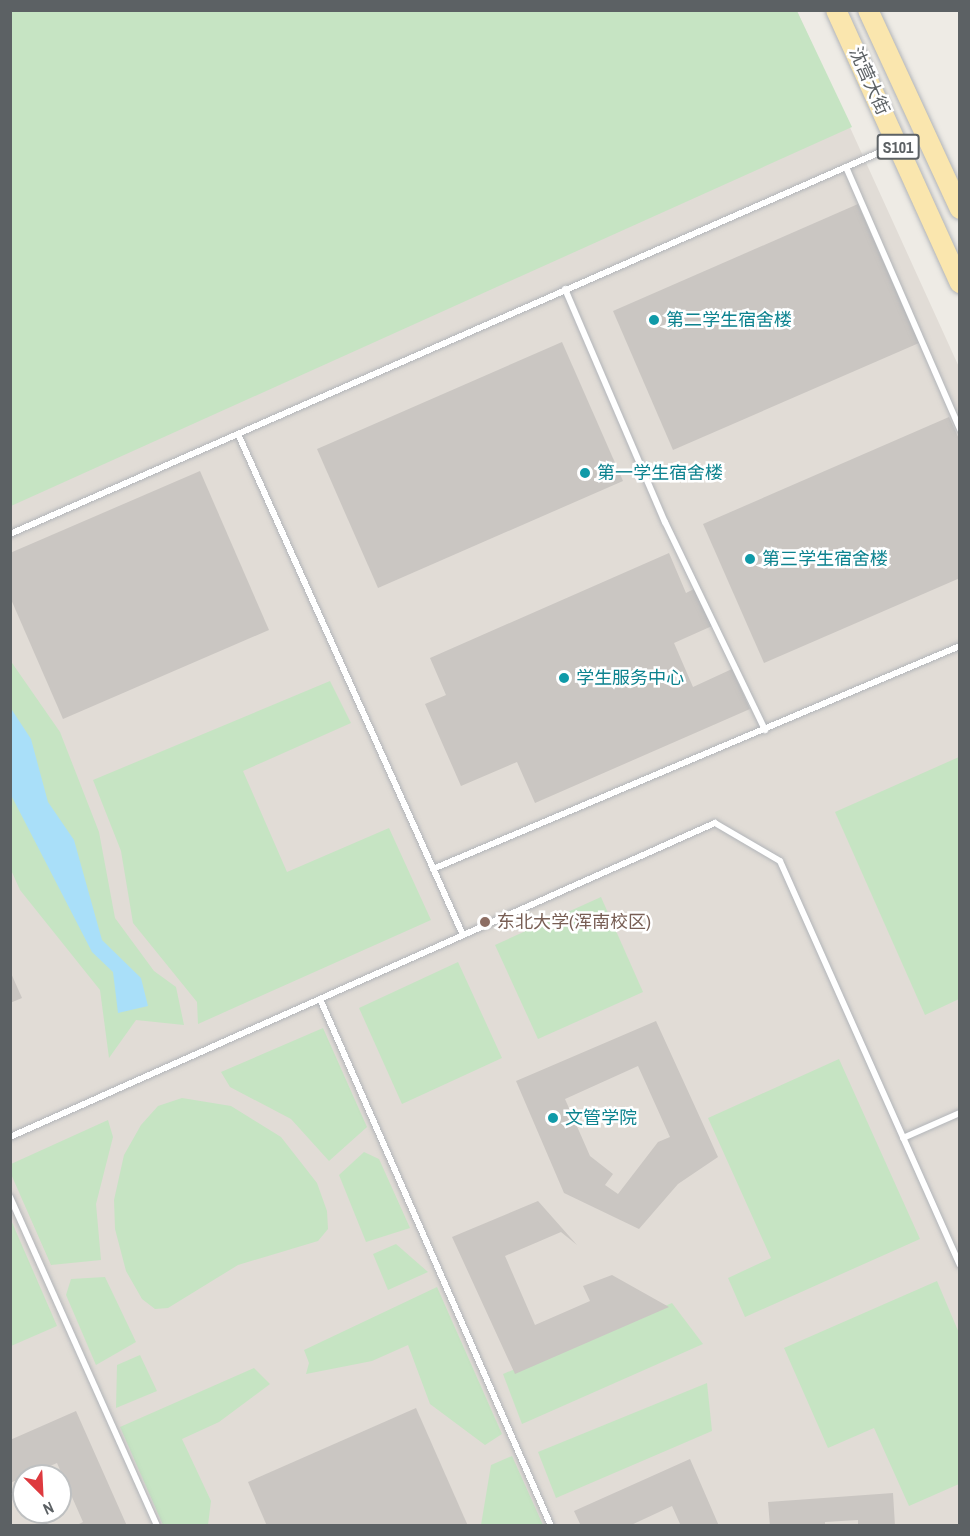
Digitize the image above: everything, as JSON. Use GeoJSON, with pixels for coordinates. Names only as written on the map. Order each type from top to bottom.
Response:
{"type":"FeatureCollection","features":[{"type":"Feature","properties":{"kind":"main road","name":"沈营大街"},"geometry":{"type":"LineString","coordinates":[[836,10],[960,283]]}},
{"type":"Feature","properties":{"kind":"main road","name":"沈营大街"},"geometry":{"type":"LineString","coordinates":[[868,10],[960,208]]}},
{"type":"Feature","properties":{"kind":"lane"},"geometry":{"type":"LineString","coordinates":[[10,534],[897,144]]}},
{"type":"Feature","properties":{"kind":"lane"},"geometry":{"type":"LineString","coordinates":[[846,167],[960,429]]}},
{"type":"Feature","properties":{"kind":"lane"},"geometry":{"type":"LineString","coordinates":[[565,289],[665,522],[765,730]]}},
{"type":"Feature","properties":{"kind":"lane"},"geometry":{"type":"LineString","coordinates":[[238,434],[463,935]]}},
{"type":"Feature","properties":{"kind":"lane"},"geometry":{"type":"LineString","coordinates":[[433,868],[960,646]]}},
{"type":"Feature","properties":{"kind":"lane"},"geometry":{"type":"LineString","coordinates":[[10,1137],[715,823],[780,861],[960,1265]]}},
{"type":"Feature","properties":{"kind":"lane"},"geometry":{"type":"LineString","coordinates":[[320,999],[550,1526]]}},
{"type":"Feature","properties":{"kind":"lane"},"geometry":{"type":"LineString","coordinates":[[903,1138],[960,1113]]}},
{"type":"Feature","properties":{"kind":"lane"},"geometry":{"type":"LineString","coordinates":[[10,1197],[157,1526]]}},
{"type":"Feature","properties":{"kind":"shaded area","name":"东北大学(浑南校区)"},"geometry":{"type":"Polygon","coordinates":[[[10,11],[797,11],[959,367],[959,1525],[11,1525],[10,11]]]}},
{"type":"Feature","properties":{"kind":"green space"},"geometry":{"type":"Polygon","coordinates":[[[11,10],[797,11],[852,127],[11,506],[11,10]]]}},
{"type":"Feature","properties":{"kind":"green space"},"geometry":{"type":"Polygon","coordinates":[[[10,660],[60,732],[99,832],[115,918],[154,971],[176,987],[184,1025],[136,1020],[109,1058],[100,990],[20,890],[11,870],[10,660]]]}},
{"type":"Feature","properties":{"kind":"green space"},"geometry":{"type":"Polygon","coordinates":[[[330,681],[351,723],[243,771],[287,872],[389,828],[431,920],[198,1024],[197,1002],[133,923],[121,851],[93,780],[330,681]]]}},
{"type":"Feature","properties":{"kind":"green space"},"geometry":{"type":"Polygon","coordinates":[[[959,757],[959,999],[925,1015],[835,812],[959,757]]]}},
{"type":"Feature","properties":{"kind":"green space"},"geometry":{"type":"Polygon","coordinates":[[[601,897],[643,992],[538,1039],[495,945],[601,897]]]}},
{"type":"Feature","properties":{"kind":"green space"},"geometry":{"type":"Polygon","coordinates":[[[458,962],[502,1058],[402,1104],[359,1008],[458,962]]]}},
{"type":"Feature","properties":{"kind":"green space"},"geometry":{"type":"Polygon","coordinates":[[[323,1028],[367,1127],[329,1161],[291,1119],[230,1087],[221,1072],[323,1028]]]}},
{"type":"Feature","properties":{"kind":"green space"},"geometry":{"type":"Polygon","coordinates":[[[839,1059],[920,1239],[745,1317],[728,1278],[771,1258],[708,1118],[839,1059]]]}},
{"type":"Feature","properties":{"kind":"green space"},"geometry":{"type":"Polygon","coordinates":[[[182,1098],[231,1106],[281,1137],[317,1183],[327,1211],[328,1229],[318,1241],[238,1265],[168,1308],[155,1309],[142,1299],[126,1271],[115,1229],[114,1200],[124,1155],[141,1125],[158,1106],[182,1098]]]}},
{"type":"Feature","properties":{"kind":"green space"},"geometry":{"type":"Polygon","coordinates":[[[108,1120],[113,1137],[96,1204],[101,1260],[51,1265],[11,1174],[11,1164],[108,1120]]]}},
{"type":"Feature","properties":{"kind":"green space"},"geometry":{"type":"Polygon","coordinates":[[[364,1152],[379,1159],[410,1228],[366,1242],[339,1175],[364,1152]]]}},
{"type":"Feature","properties":{"kind":"green space"},"geometry":{"type":"Polygon","coordinates":[[[11,1220],[57,1326],[10,1346],[11,1220]]]}},
{"type":"Feature","properties":{"kind":"green space"},"geometry":{"type":"Polygon","coordinates":[[[396,1244],[428,1272],[388,1290],[373,1254],[396,1244]]]}},
{"type":"Feature","properties":{"kind":"green space"},"geometry":{"type":"Polygon","coordinates":[[[105,1277],[136,1342],[96,1365],[66,1295],[71,1279],[105,1277]]]}},
{"type":"Feature","properties":{"kind":"green space"},"geometry":{"type":"Polygon","coordinates":[[[937,1281],[959,1333],[959,1484],[909,1506],[874,1428],[828,1448],[784,1348],[937,1281]]]}},
{"type":"Feature","properties":{"kind":"green space"},"geometry":{"type":"Polygon","coordinates":[[[437,1287],[502,1434],[485,1445],[430,1404],[408,1345],[372,1361],[306,1374],[309,1363],[304,1350],[437,1287]]]}},
{"type":"Feature","properties":{"kind":"green space"},"geometry":{"type":"Polygon","coordinates":[[[672,1303],[703,1344],[522,1424],[503,1374],[672,1303]]]}},
{"type":"Feature","properties":{"kind":"green space"},"geometry":{"type":"Polygon","coordinates":[[[140,1355],[157,1391],[116,1408],[117,1365],[140,1355]]]}},
{"type":"Feature","properties":{"kind":"green space"},"geometry":{"type":"Polygon","coordinates":[[[254,1368],[270,1384],[219,1422],[182,1439],[211,1501],[208,1525],[163,1525],[120,1427],[254,1368]]]}},
{"type":"Feature","properties":{"kind":"green space"},"geometry":{"type":"Polygon","coordinates":[[[707,1383],[712,1431],[556,1498],[538,1452],[707,1383]]]}},
{"type":"Feature","properties":{"kind":"green space"},"geometry":{"type":"Polygon","coordinates":[[[512,1456],[543,1525],[481,1525],[491,1465],[512,1456]]]}},
{"type":"Feature","properties":{"kind":"water"},"geometry":{"type":"Polygon","coordinates":[[[10,707],[31,739],[48,802],[74,840],[102,940],[141,978],[148,1006],[118,1013],[113,972],[92,952],[11,795],[10,707]]]}},
{"type":"Feature","properties":{"kind":"building","name":"第二学生宿舍楼"},"geometry":{"type":"Polygon","coordinates":[[[858,204],[919,343],[673,450],[613,311],[858,204]]]}},
{"type":"Feature","properties":{"kind":"building","name":"第一学生宿舍楼"},"geometry":{"type":"Polygon","coordinates":[[[562,342],[623,481],[378,588],[317,449],[562,342]]]}},
{"type":"Feature","properties":{"kind":"building","name":"第三学生宿舍楼"},"geometry":{"type":"Polygon","coordinates":[[[949,417],[960,441],[960,578],[764,663],[703,524],[949,417]]]}},
{"type":"Feature","properties":{"kind":"building"},"geometry":{"type":"Polygon","coordinates":[[[200,471],[269,630],[63,719],[10,597],[10,553],[200,471]]]}},
{"type":"Feature","properties":{"kind":"building","name":"学生服务中心"},"geometry":{"type":"Polygon","coordinates":[[[669,553],[686,593],[696,588],[712,626],[674,643],[693,687],[732,669],[750,709],[535,803],[517,762],[461,786],[425,704],[446,695],[430,658],[669,553]]]}},
{"type":"Feature","properties":{"kind":"building"},"geometry":{"type":"Polygon","coordinates":[[[10,971],[22,998],[10,1003],[10,971]]]}},
{"type":"Feature","properties":{"kind":"building","name":"文管学院"},"geometry":{"type":"Polygon","coordinates":[[[656,1021],[718,1157],[678,1184],[639,1229],[564,1193],[516,1081],[656,1021]],[[638,1066],[565,1099],[590,1156],[613,1174],[605,1185],[618,1194],[658,1142],[670,1137],[638,1066]]]}},
{"type":"Feature","properties":{"kind":"building"},"geometry":{"type":"Polygon","coordinates":[[[538,1201],[577,1245],[561,1232],[505,1256],[535,1325],[590,1301],[583,1286],[612,1275],[669,1307],[515,1374],[452,1237],[538,1201]]]}},
{"type":"Feature","properties":{"kind":"building"},"geometry":{"type":"Polygon","coordinates":[[[416,1408],[468,1526],[267,1526],[248,1482],[416,1408]]]}},
{"type":"Feature","properties":{"kind":"building"},"geometry":{"type":"Polygon","coordinates":[[[76,1411],[127,1526],[75,1526],[83,1522],[72,1497],[72,1464],[12,1464],[12,1482],[10,1483],[10,1440],[76,1411]]]}},
{"type":"Feature","properties":{"kind":"building"},"geometry":{"type":"Polygon","coordinates":[[[690,1459],[719,1526],[681,1526],[672,1506],[629,1526],[581,1526],[574,1511],[690,1459]]]}},
{"type":"Feature","properties":{"kind":"building"},"geometry":{"type":"Polygon","coordinates":[[[893,1493],[895,1526],[858,1526],[858,1520],[825,1522],[825,1526],[770,1526],[768,1502],[893,1493]]]}},
{"type":"Feature","properties":{"kind":"place","name":"第二学生宿舍楼"},"geometry":{"type":"Point","coordinates":[654,320]}},
{"type":"Feature","properties":{"kind":"place","name":"第一学生宿舍楼"},"geometry":{"type":"Point","coordinates":[585,473]}},
{"type":"Feature","properties":{"kind":"place","name":"第三学生宿舍楼"},"geometry":{"type":"Point","coordinates":[750,559]}},
{"type":"Feature","properties":{"kind":"place","name":"学生服务中心"},"geometry":{"type":"Point","coordinates":[564,678]}},
{"type":"Feature","properties":{"kind":"place","name":"东北大学(浑南校区)"},"geometry":{"type":"Point","coordinates":[485,922]}},
{"type":"Feature","properties":{"kind":"place","name":"文管学院"},"geometry":{"type":"Point","coordinates":[553,1118]}}]}
